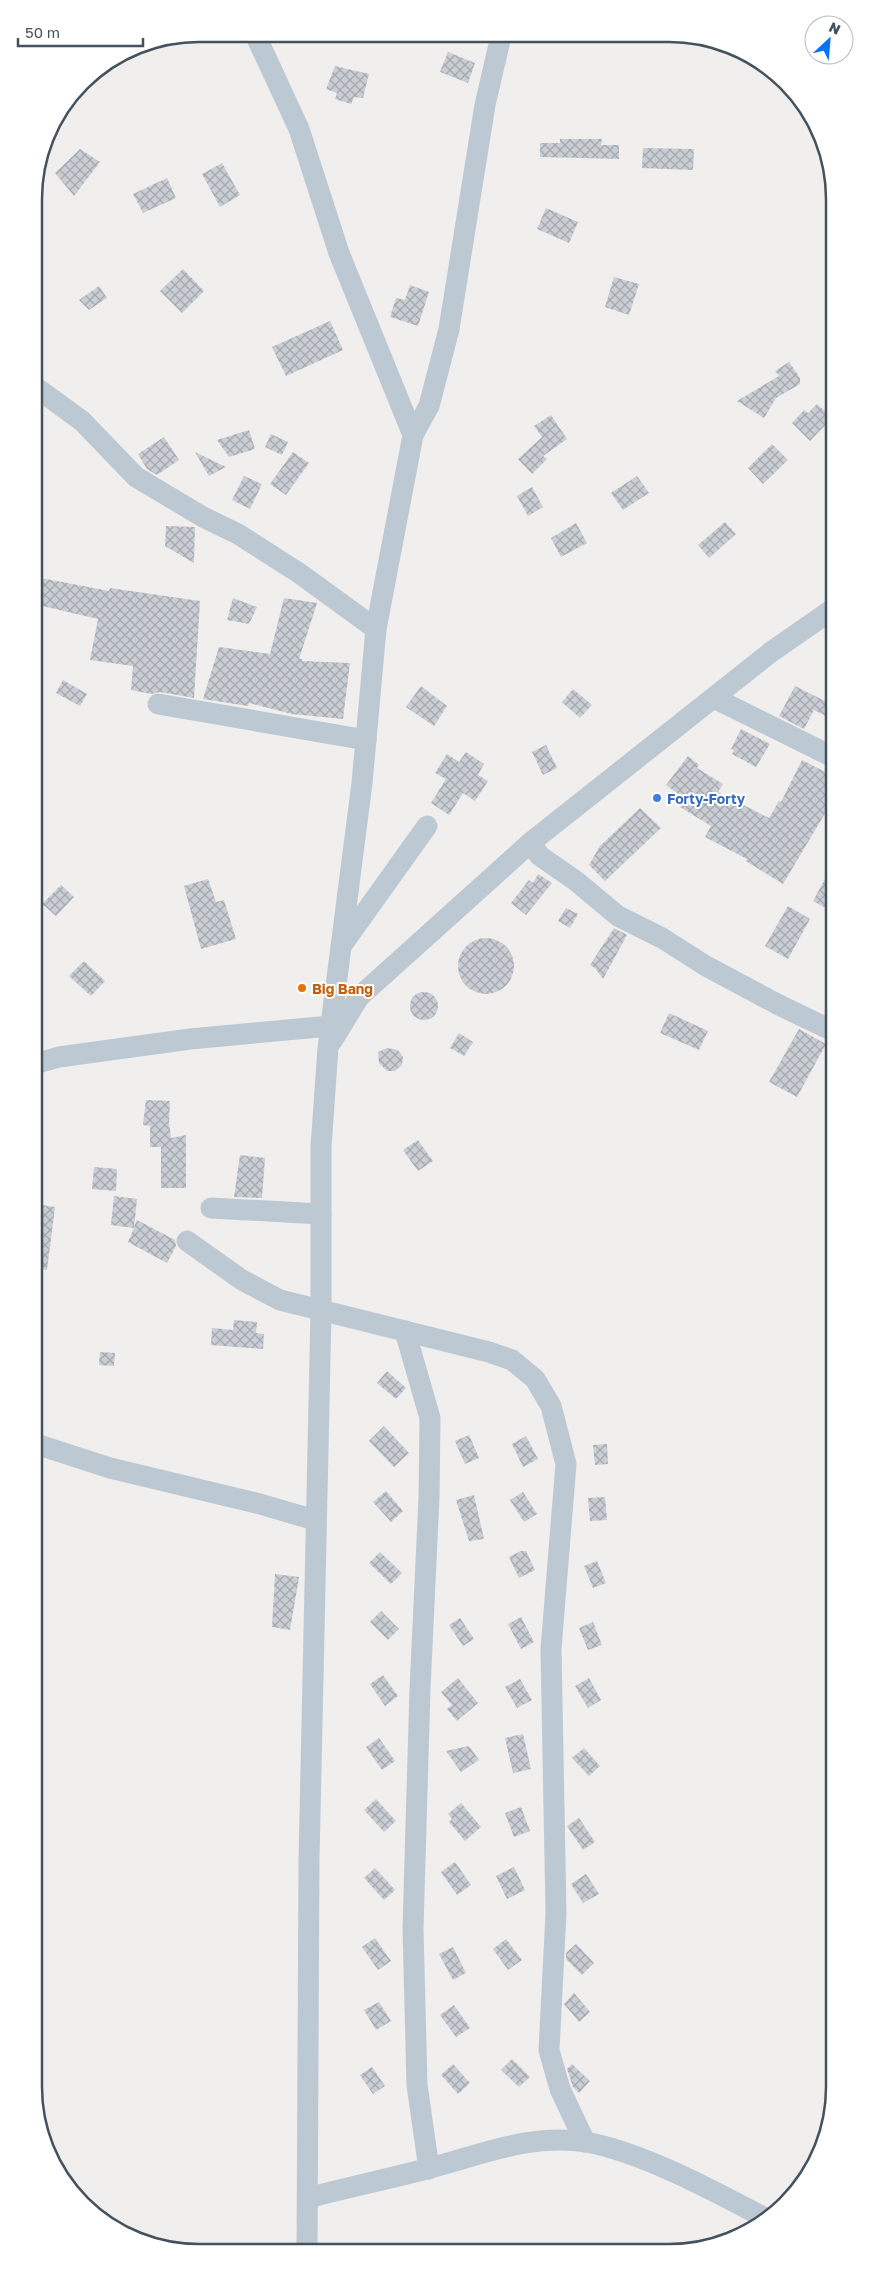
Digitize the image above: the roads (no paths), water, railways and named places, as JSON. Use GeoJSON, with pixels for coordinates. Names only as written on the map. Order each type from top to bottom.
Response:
{"type":"FeatureCollection","features":[{"type":"Feature","properties":{"kind":"street"},"geometry":{"type":"LineString","coordinates":[[307,2244],[309,1860],[320,1312],[321,1147],[328,1048],[366,740],[376,629],[413,435],[429,406],[449,329],[485,105],[500,42]]}},
{"type":"Feature","properties":{"kind":"street"},"geometry":{"type":"LineString","coordinates":[[259,43],[299,128],[339,254],[413,435]]}},
{"type":"Feature","properties":{"kind":"street"},"geometry":{"type":"LineString","coordinates":[[43,392],[82,421],[136,477],[203,517],[238,534],[299,573],[376,629]]}},
{"type":"Feature","properties":{"kind":"street"},"geometry":{"type":"LineString","coordinates":[[328,1048],[359,996],[530,843],[771,652],[826,613]]}},
{"type":"Feature","properties":{"kind":"street"},"geometry":{"type":"LineString","coordinates":[[714,698],[826,754]]}},
{"type":"Feature","properties":{"kind":"street"},"geometry":{"type":"LineString","coordinates":[[158,704],[366,740]]}},
{"type":"Feature","properties":{"kind":"street"},"geometry":{"type":"LineString","coordinates":[[341,947],[427,826]]}},
{"type":"Feature","properties":{"kind":"street"},"geometry":{"type":"LineString","coordinates":[[530,843],[540,856],[576,881],[618,916],[662,938],[706,966],[826,1027]]}},
{"type":"Feature","properties":{"kind":"street"},"geometry":{"type":"LineString","coordinates":[[43,1062],[59,1057],[190,1039],[330,1026]]}},
{"type":"Feature","properties":{"kind":"street"},"geometry":{"type":"LineString","coordinates":[[211,1208],[321,1214]]}},
{"type":"Feature","properties":{"kind":"street"},"geometry":{"type":"LineString","coordinates":[[187,1241],[242,1280],[273,1296],[320,1312],[405,1331],[489,1352],[512,1360],[535,1379],[551,1406],[566,1464],[552,1649],[556,1913],[549,2050],[560,2089],[585,2142]]}},
{"type":"Feature","properties":{"kind":"street"},"geometry":{"type":"LineString","coordinates":[[405,1331],[430,1418],[430,1498],[420,1689],[413,1928],[417,2085],[429,2168]]}},
{"type":"Feature","properties":{"kind":"street"},"geometry":{"type":"LineString","coordinates":[[42,1446],[110,1468],[260,1504],[315,1520]]}},
{"type":"Feature","properties":{"kind":"street"},"geometry":{"type":"LineString","coordinates":[[308,2198],[501,2148],[544,2140],[585,2142],[617,2150],[731,2200],[760,2215]]}},
{"type":"Feature","properties":{"kind":"place","name":"Forty-Forty"},"geometry":{"type":"Point","coordinates":[657,798]}},
{"type":"Feature","properties":{"kind":"place","name":"Big Bang"},"geometry":{"type":"Point","coordinates":[302,988]}}]}
